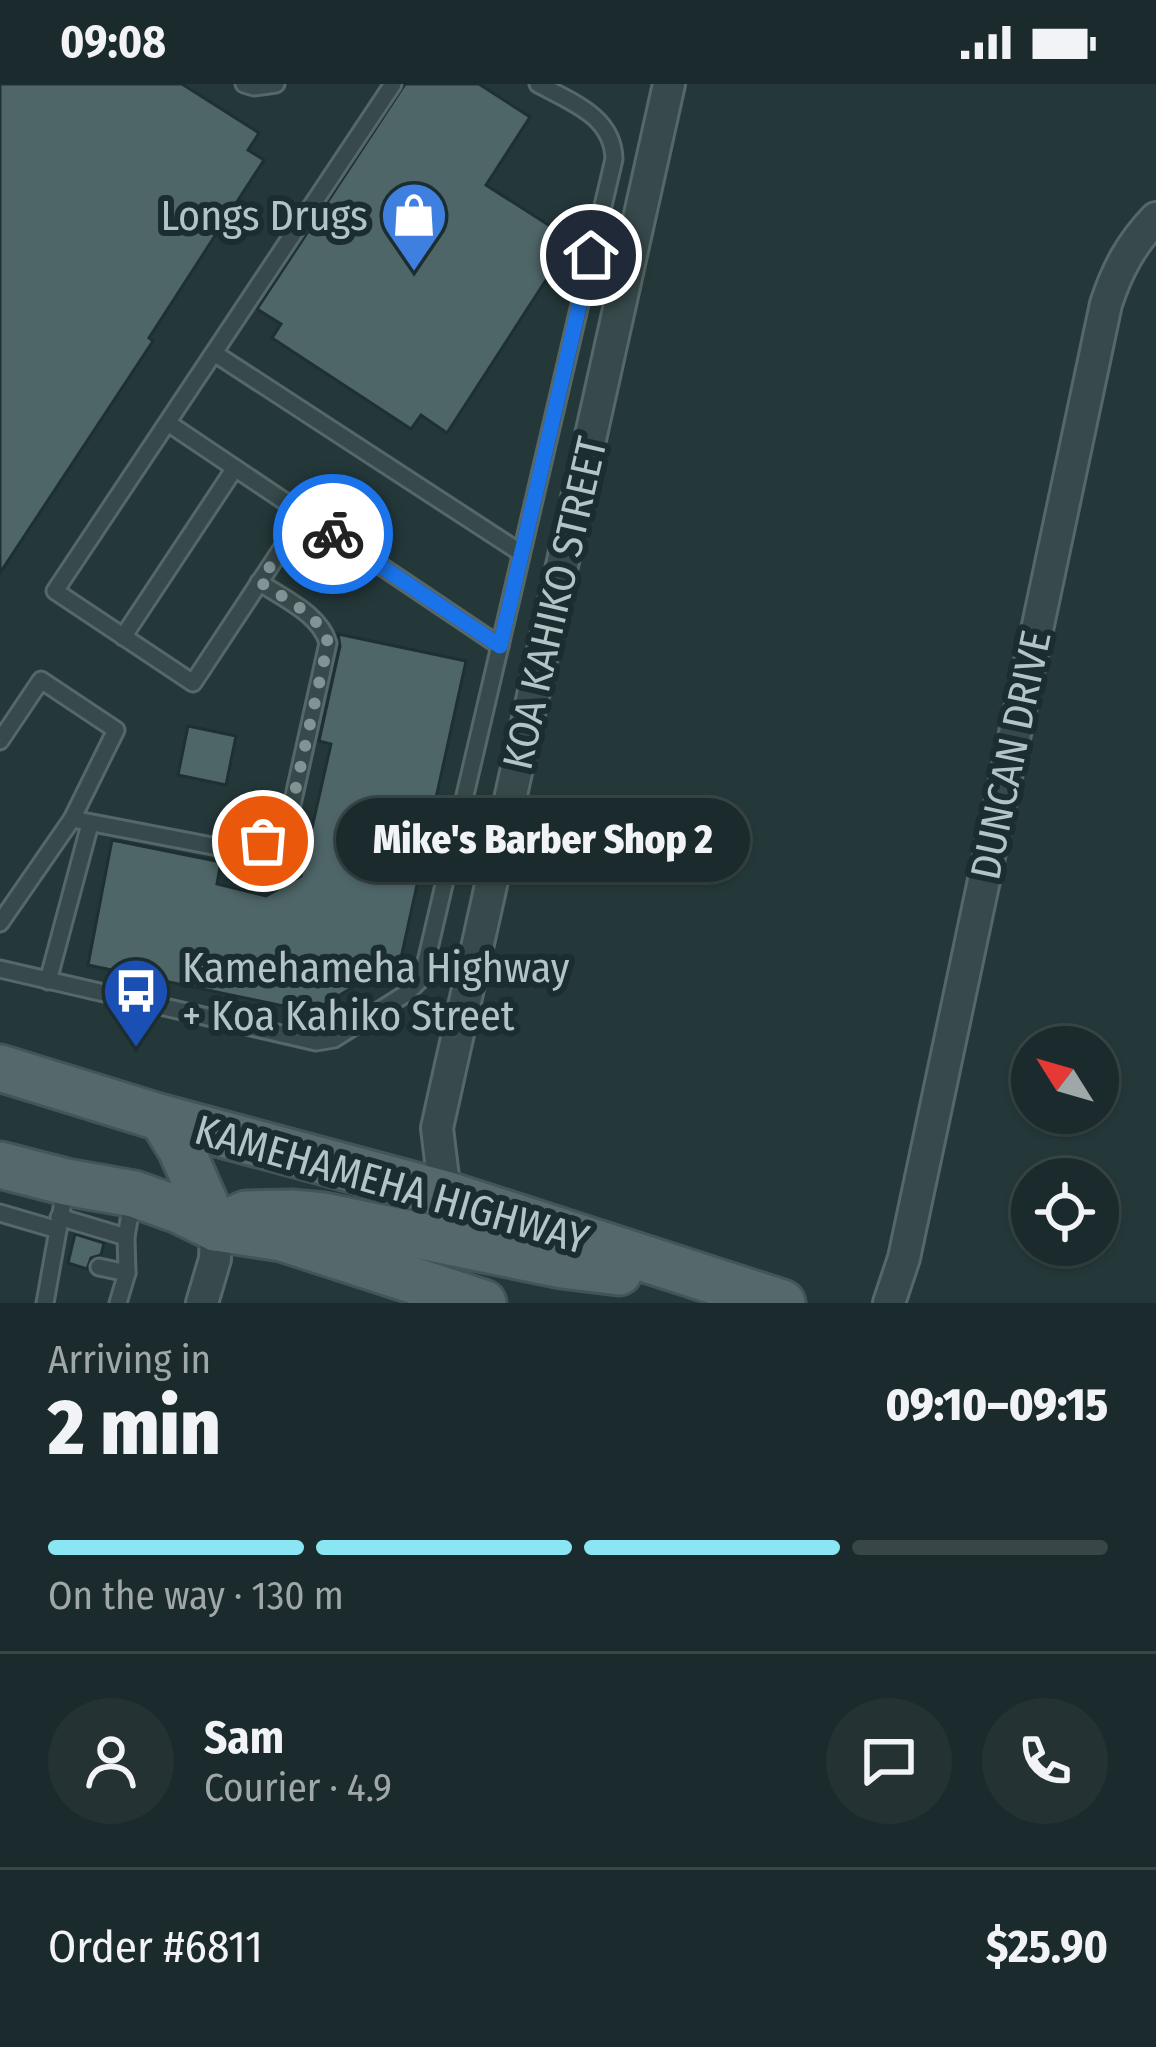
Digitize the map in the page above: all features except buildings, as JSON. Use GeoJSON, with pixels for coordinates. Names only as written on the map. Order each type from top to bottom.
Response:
{"type":"FeatureCollection","features":[{"type":"Feature","properties":{"kind":"main road","name":"KAMEHAMEHA HIGHWAY"},"geometry":{"type":"LineString","coordinates":[[0,1069],[446,1194],[782,1303]]}},
{"type":"Feature","properties":{"kind":"main road"},"geometry":{"type":"LineString","coordinates":[[162,1118],[181,1149],[215,1228]]}},
{"type":"Feature","properties":{"kind":"main road"},"geometry":{"type":"LineString","coordinates":[[0,1165],[61,1210],[130,1215],[179,1210],[215,1228],[282,1238],[483,1303]]}},
{"type":"Feature","properties":{"kind":"main road"},"geometry":{"type":"LineString","coordinates":[[215,1228],[246,1214],[323,1216],[562,1265],[718,1283]]}},
{"type":"Feature","properties":{"kind":"street","name":"KOA KAHIKO STREET"},"geometry":{"type":"LineString","coordinates":[[446,1194],[437,1128],[669,84]]}},
{"type":"Feature","properties":{"kind":"street","name":"DUNCAN DRIVE"},"geometry":{"type":"LineString","coordinates":[[889,1303],[904,1258],[1106,304],[1125,257],[1156,218]]}},
{"type":"Feature","properties":{"kind":"street"},"geometry":{"type":"LineString","coordinates":[[202,1303],[215,1259],[215,1228]]}},
{"type":"Feature","properties":{"kind":"lane"},"geometry":{"type":"LineString","coordinates":[[244,84],[276,84]]}},
{"type":"Feature","properties":{"kind":"lane"},"geometry":{"type":"LineString","coordinates":[[304,515],[193,683],[55,591],[393,84]]}},
{"type":"Feature","properties":{"kind":"lane"},"geometry":{"type":"LineString","coordinates":[[0,969],[316,1042],[341,1035],[418,981],[614,159],[611,137],[596,117],[538,84]]}},
{"type":"Feature","properties":{"kind":"lane"},"geometry":{"type":"LineString","coordinates":[[214,353],[521,553]]}},
{"type":"Feature","properties":{"kind":"lane"},"geometry":{"type":"LineString","coordinates":[[167,423],[500,646]]}},
{"type":"Feature","properties":{"kind":"lane"},"geometry":{"type":"LineString","coordinates":[[123,637],[235,468]]}},
{"type":"Feature","properties":{"kind":"lane"},"geometry":{"type":"LineString","coordinates":[[72,820],[228,849],[263,841],[286,820],[328,643],[314,619],[260,582]]}},
{"type":"Feature","properties":{"kind":"lane"},"geometry":{"type":"LineString","coordinates":[[0,741],[41,680],[116,730],[72,820],[0,923]]}},
{"type":"Feature","properties":{"kind":"lane"},"geometry":{"type":"LineString","coordinates":[[48,982],[90,824]]}},
{"type":"Feature","properties":{"kind":"lane"},"geometry":{"type":"LineString","coordinates":[[0,1213],[61,1210],[61,1259],[45,1303]]}},
{"type":"Feature","properties":{"kind":"lane"},"geometry":{"type":"LineString","coordinates":[[118,1303],[127,1274],[130,1215]]}},
{"type":"Feature","properties":{"kind":"lane"},"geometry":{"type":"LineString","coordinates":[[99,1267],[127,1274]]}},
{"type":"Feature","properties":{"kind":"way so far"},"geometry":{"type":"LineString","coordinates":[[263,841],[286,820],[292,805],[328,643],[314,619],[260,582],[304,515],[333,534]]}},
{"type":"Feature","properties":{"kind":"place","name":"Longs Drugs"},"geometry":{"type":"Point","coordinates":[414,274]}},
{"type":"Feature","properties":{"kind":"place","name":"Mike's Barber Shop 2"},"geometry":{"type":"Point","coordinates":[263,841]}},
{"type":"Feature","properties":{"kind":"place","name":"Kamehameha Highway + Koa Kahiko Street"},"geometry":{"type":"Point","coordinates":[136,1050]}},
{"type":"Feature","properties":{"kind":"route"},"geometry":{"type":"LineString","coordinates":[[333,534],[500,646],[591,255]]}}]}
